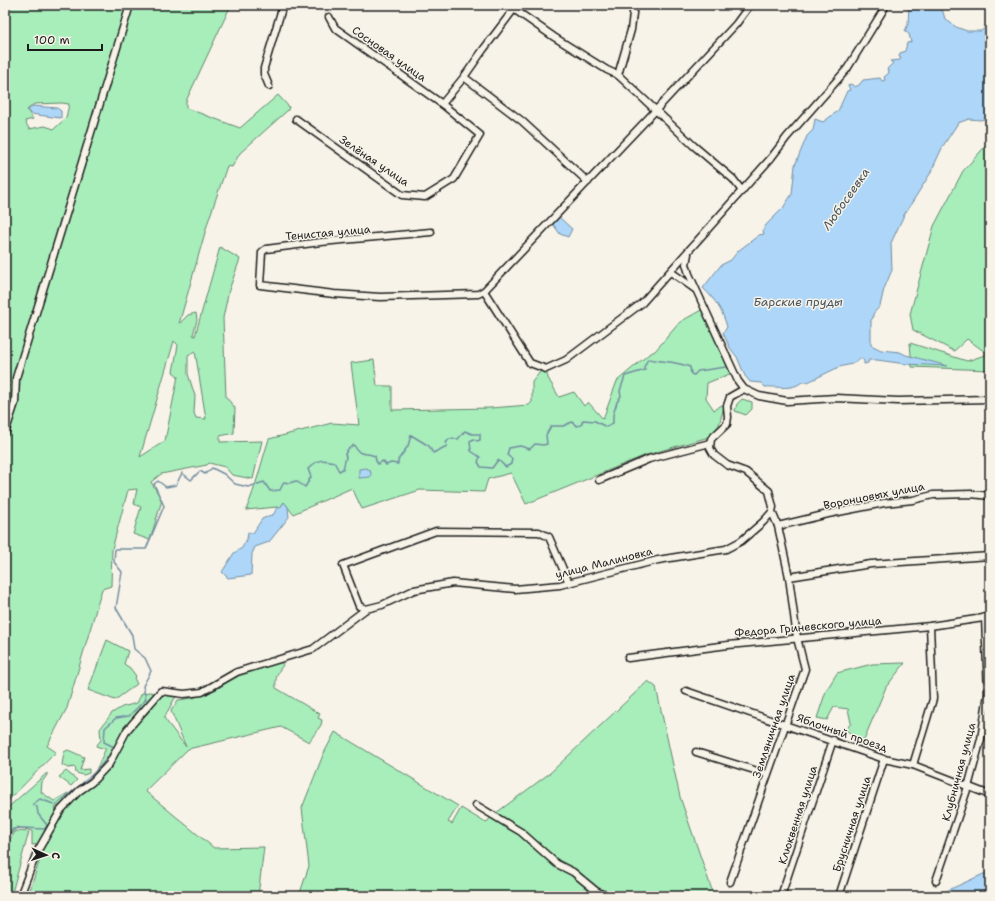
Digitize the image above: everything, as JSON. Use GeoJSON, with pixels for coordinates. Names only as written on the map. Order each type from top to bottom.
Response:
{"type":"FeatureCollection","features":[{"type":"Feature","properties":{"kind":"street"},"geometry":{"type":"LineString","coordinates":[[5,433],[15,402],[16,378],[130,5]]}},
{"type":"Feature","properties":{"kind":"street"},"geometry":{"type":"LineString","coordinates":[[269,86],[264,74],[264,68],[283,5]]}},
{"type":"Feature","properties":{"kind":"street"},"geometry":{"type":"LineString","coordinates":[[508,5],[554,37],[607,70],[618,75],[655,111],[733,179],[742,191]]}},
{"type":"Feature","properties":{"kind":"street"},"geometry":{"type":"LineString","coordinates":[[618,75],[631,30],[634,5]]}},
{"type":"Feature","properties":{"kind":"street"},"geometry":{"type":"LineString","coordinates":[[750,5],[736,24],[484,291],[530,363],[546,369],[566,360],[642,303],[671,272],[683,263],[688,252],[847,69],[884,9],[884,5]]}},
{"type":"Feature","properties":{"kind":"street"},"geometry":{"type":"LineString","coordinates":[[442,104],[464,78],[514,9]]}},
{"type":"Feature","properties":{"kind":"street","name":"Сосновая улица"},"geometry":{"type":"LineString","coordinates":[[329,17],[335,28],[442,104]]}},
{"type":"Feature","properties":{"kind":"street"},"geometry":{"type":"LineString","coordinates":[[464,78],[522,121],[588,182]]}},
{"type":"Feature","properties":{"kind":"street","name":"Зелёная улица"},"geometry":{"type":"LineString","coordinates":[[296,119],[402,195],[425,197],[454,179],[480,135],[442,104]]}},
{"type":"Feature","properties":{"kind":"street","name":"Тенистая улица"},"geometry":{"type":"LineString","coordinates":[[431,232],[320,242],[266,249],[262,252],[260,285],[334,294],[380,297],[478,294],[484,291]]}},
{"type":"Feature","properties":{"kind":"street"},"geometry":{"type":"LineString","coordinates":[[683,263],[738,381],[744,389],[759,396],[787,401],[836,398],[898,400],[990,399]]}},
{"type":"Feature","properties":{"kind":"street"},"geometry":{"type":"LineString","coordinates":[[671,272],[695,289]]}},
{"type":"Feature","properties":{"kind":"street"},"geometry":{"type":"LineString","coordinates":[[744,389],[730,397],[726,406],[728,417],[727,424],[711,439],[710,448],[714,455],[727,465],[746,472],[769,491],[773,503],[772,512],[778,526]]}},
{"type":"Feature","properties":{"kind":"street"},"geometry":{"type":"LineString","coordinates":[[599,480],[649,459],[710,443]]}},
{"type":"Feature","properties":{"kind":"street","name":"Воронцовых улица"},"geometry":{"type":"LineString","coordinates":[[778,526],[828,514],[884,503],[913,500],[933,495],[971,494],[990,496]]}},
{"type":"Feature","properties":{"kind":"street","name":"улица Малиновка"},"geometry":{"type":"LineString","coordinates":[[366,609],[382,605],[414,590],[453,583],[516,589],[560,585],[658,560],[726,549],[741,541],[772,512]]}},
{"type":"Feature","properties":{"kind":"street","name":"Земляничная улица"},"geometry":{"type":"LineString","coordinates":[[730,882],[804,668],[797,638],[789,577],[778,526]]}},
{"type":"Feature","properties":{"kind":"street"},"geometry":{"type":"LineString","coordinates":[[20,896],[37,852],[61,810],[79,791],[92,782],[109,764],[127,730],[161,691],[184,694],[202,692],[237,672],[313,650],[366,609],[359,606],[343,566],[436,531],[539,532],[549,537],[569,583]]}},
{"type":"Feature","properties":{"kind":"street"},"geometry":{"type":"LineString","coordinates":[[789,577],[872,564],[990,556]]}},
{"type":"Feature","properties":{"kind":"street","name":"Федора Гриневского улица"},"geometry":{"type":"LineString","coordinates":[[628,658],[728,645],[930,626],[988,617]]}},
{"type":"Feature","properties":{"kind":"street","name":"Клубничная улица"},"geometry":{"type":"LineString","coordinates":[[936,881],[968,787],[981,739],[988,694],[988,617]]}},
{"type":"Feature","properties":{"kind":"street"},"geometry":{"type":"LineString","coordinates":[[913,765],[933,699],[930,626]]}},
{"type":"Feature","properties":{"kind":"street","name":"Яблочный проезд"},"geometry":{"type":"LineString","coordinates":[[686,691],[884,758],[913,765],[990,795]]}},
{"type":"Feature","properties":{"kind":"street","name":"Клюквенная улица"},"geometry":{"type":"LineString","coordinates":[[781,896],[833,740]]}},
{"type":"Feature","properties":{"kind":"street"},"geometry":{"type":"LineString","coordinates":[[696,752],[767,774]]}},
{"type":"Feature","properties":{"kind":"street","name":"Брусничная улица"},"geometry":{"type":"LineString","coordinates":[[839,896],[884,758]]}},
{"type":"Feature","properties":{"kind":"street"},"geometry":{"type":"LineString","coordinates":[[476,804],[520,832],[557,864],[573,872],[596,891],[606,896]]}},
{"type":"Feature","properties":{"kind":"green space"},"geometry":{"type":"Polygon","coordinates":[[[5,5],[231,5],[186,101],[186,108],[240,128],[278,95],[289,107],[288,110],[240,153],[232,167],[227,166],[208,222],[179,324],[188,315],[196,313],[197,320],[193,335],[195,336],[220,247],[240,259],[229,290],[223,318],[226,397],[235,408],[234,433],[220,436],[220,442],[262,441],[253,479],[232,475],[225,467],[209,463],[207,465],[161,474],[151,482],[162,500],[150,540],[133,534],[141,507],[134,504],[137,489],[128,490],[112,549],[111,586],[102,589],[67,708],[47,746],[56,752],[5,804],[5,5]],[[34,104],[27,110],[33,119],[25,121],[29,129],[45,126],[54,129],[66,118],[69,104],[34,104]],[[174,341],[140,457],[165,441],[178,376],[173,372],[178,345],[174,341]],[[195,351],[188,355],[188,374],[195,396],[194,413],[196,418],[206,419],[195,351]]]}},
{"type":"Feature","properties":{"kind":"green space"},"geometry":{"type":"Polygon","coordinates":[[[990,141],[990,370],[912,367],[910,343],[967,361],[988,354],[967,339],[954,351],[913,330],[910,314],[934,226],[963,171],[990,141]]]}},
{"type":"Feature","properties":{"kind":"green space"},"geometry":{"type":"Polygon","coordinates":[[[703,309],[732,373],[707,383],[706,398],[714,410],[725,403],[719,425],[709,437],[646,455],[526,504],[511,473],[488,479],[484,492],[420,490],[362,509],[352,488],[293,514],[284,502],[280,508],[246,510],[256,484],[269,439],[332,423],[359,425],[351,363],[374,360],[377,386],[392,386],[392,410],[491,408],[529,405],[532,402],[532,382],[540,372],[546,369],[548,378],[559,397],[574,392],[584,406],[588,402],[603,419],[617,381],[649,354],[655,351],[680,322],[703,309]]]}},
{"type":"Feature","properties":{"kind":"green space"},"geometry":{"type":"Polygon","coordinates":[[[742,399],[752,402],[752,409],[746,415],[735,411],[737,404],[742,399]]]}},
{"type":"Feature","properties":{"kind":"green space"},"geometry":{"type":"Polygon","coordinates":[[[107,640],[128,651],[124,664],[130,668],[136,676],[134,678],[137,684],[115,700],[88,690],[107,640]]]}},
{"type":"Feature","properties":{"kind":"green space"},"geometry":{"type":"Polygon","coordinates":[[[281,662],[283,665],[277,676],[276,688],[320,714],[318,718],[322,720],[321,725],[309,742],[281,727],[188,749],[145,791],[214,848],[264,847],[258,896],[28,896],[42,853],[40,852],[65,809],[95,784],[111,767],[133,724],[147,714],[162,694],[176,696],[164,718],[186,747],[171,711],[178,700],[193,698],[217,689],[236,676],[281,662]]]}},
{"type":"Feature","properties":{"kind":"green space"},"geometry":{"type":"Polygon","coordinates":[[[905,663],[886,687],[863,742],[846,730],[851,723],[848,709],[834,707],[827,720],[817,718],[826,691],[837,673],[872,664],[905,663]]]}},
{"type":"Feature","properties":{"kind":"green space"},"geometry":{"type":"Polygon","coordinates":[[[648,681],[656,687],[680,797],[714,896],[299,896],[309,866],[302,808],[323,755],[335,732],[458,806],[448,822],[452,824],[461,808],[486,823],[492,816],[550,773],[648,681]]]}},
{"type":"Feature","properties":{"kind":"green space"},"geometry":{"type":"Polygon","coordinates":[[[142,693],[154,693],[107,764],[96,770],[106,748],[96,746],[101,740],[100,729],[112,713],[122,707],[137,703],[142,693]]]}},
{"type":"Feature","properties":{"kind":"green space"},"geometry":{"type":"Polygon","coordinates":[[[68,750],[84,757],[80,770],[89,769],[89,773],[84,775],[76,773],[75,767],[68,768],[62,765],[64,752],[68,750]]]}},
{"type":"Feature","properties":{"kind":"green space"},"geometry":{"type":"Polygon","coordinates":[[[66,771],[77,780],[71,786],[59,777],[66,771]]]}},
{"type":"Feature","properties":{"kind":"green space"},"geometry":{"type":"Polygon","coordinates":[[[47,773],[42,782],[41,792],[54,801],[68,793],[65,802],[55,808],[56,811],[39,844],[32,845],[32,831],[17,827],[5,841],[5,810],[47,773]]]}},
{"type":"Feature","properties":{"kind":"green space"},"geometry":{"type":"Polygon","coordinates":[[[16,831],[29,832],[11,896],[5,896],[5,842],[7,843],[16,831]]]}},
{"type":"Feature","properties":{"kind":"water","name":"Барские пруды"},"geometry":{"type":"Polygon","coordinates":[[[909,5],[941,5],[945,19],[956,27],[967,31],[981,31],[986,27],[990,28],[990,118],[980,120],[969,119],[958,123],[943,146],[930,174],[904,215],[891,243],[892,270],[884,289],[880,306],[873,314],[873,318],[871,320],[871,345],[881,350],[900,352],[948,366],[906,364],[877,360],[869,360],[868,363],[864,364],[864,361],[861,358],[852,364],[839,367],[808,382],[802,382],[794,386],[784,388],[765,387],[761,383],[750,382],[745,376],[737,357],[730,348],[723,333],[727,327],[721,310],[703,288],[721,265],[731,260],[738,251],[759,235],[764,234],[763,230],[766,225],[783,208],[792,194],[795,165],[807,136],[813,130],[815,119],[823,122],[838,111],[847,91],[850,90],[848,85],[851,84],[855,87],[863,80],[880,78],[882,81],[885,80],[884,77],[889,73],[887,69],[893,63],[890,61],[900,60],[900,53],[905,51],[907,43],[911,42],[909,34],[905,31],[908,24],[909,5]]]}},
{"type":"Feature","properties":{"kind":"water"},"geometry":{"type":"Polygon","coordinates":[[[33,106],[57,108],[61,111],[61,118],[30,114],[28,110],[33,106]]]}},
{"type":"Feature","properties":{"kind":"water"},"geometry":{"type":"Polygon","coordinates":[[[559,217],[572,229],[568,237],[560,234],[553,224],[559,217]]]}},
{"type":"Feature","properties":{"kind":"water"},"geometry":{"type":"Polygon","coordinates":[[[366,468],[370,470],[370,477],[359,478],[359,469],[366,468]]]}},
{"type":"Feature","properties":{"kind":"water"},"geometry":{"type":"Polygon","coordinates":[[[284,502],[288,507],[289,517],[269,542],[255,547],[252,554],[251,575],[228,578],[222,572],[234,553],[242,548],[247,539],[248,532],[253,533],[262,519],[274,514],[277,507],[280,508],[284,502]]]}},
{"type":"Feature","properties":{"kind":"water"},"geometry":{"type":"Polygon","coordinates":[[[990,871],[990,896],[944,896],[944,892],[990,871]]]}},
{"type":"Feature","properties":{"kind":"waterway","name":"Любосеевка"},"geometry":{"type":"LineString","coordinates":[[5,838],[7,838],[13,829],[45,829],[47,825],[38,814],[37,807],[33,804],[40,799],[56,805],[88,779],[102,764],[114,747],[104,742],[105,728],[116,718],[129,716],[146,699],[143,686],[151,671],[145,658],[134,649],[132,635],[116,608],[122,572],[114,562],[115,549],[146,549],[164,506],[154,484],[158,481],[166,487],[176,485],[182,473],[191,480],[200,471],[205,474],[212,468],[224,474],[235,484],[248,487],[264,482],[270,491],[280,490],[284,482],[289,483],[296,481],[305,487],[311,477],[308,469],[311,466],[323,460],[330,461],[334,462],[339,471],[343,469],[346,457],[345,454],[348,449],[354,445],[359,452],[375,456],[378,464],[383,461],[386,465],[391,463],[398,464],[398,460],[408,446],[411,435],[429,446],[433,453],[447,446],[446,443],[449,439],[458,439],[465,431],[472,434],[480,434],[480,440],[477,441],[474,439],[470,441],[471,451],[480,457],[478,462],[481,467],[492,468],[498,460],[506,467],[511,464],[512,459],[507,455],[509,448],[520,446],[530,449],[535,444],[547,444],[546,435],[551,426],[563,426],[572,422],[577,426],[581,425],[583,420],[595,421],[606,427],[613,423],[613,415],[617,402],[621,396],[620,391],[625,376],[645,370],[644,367],[648,359],[685,365],[690,367],[691,374],[694,375],[698,371],[726,367]]}}]}
